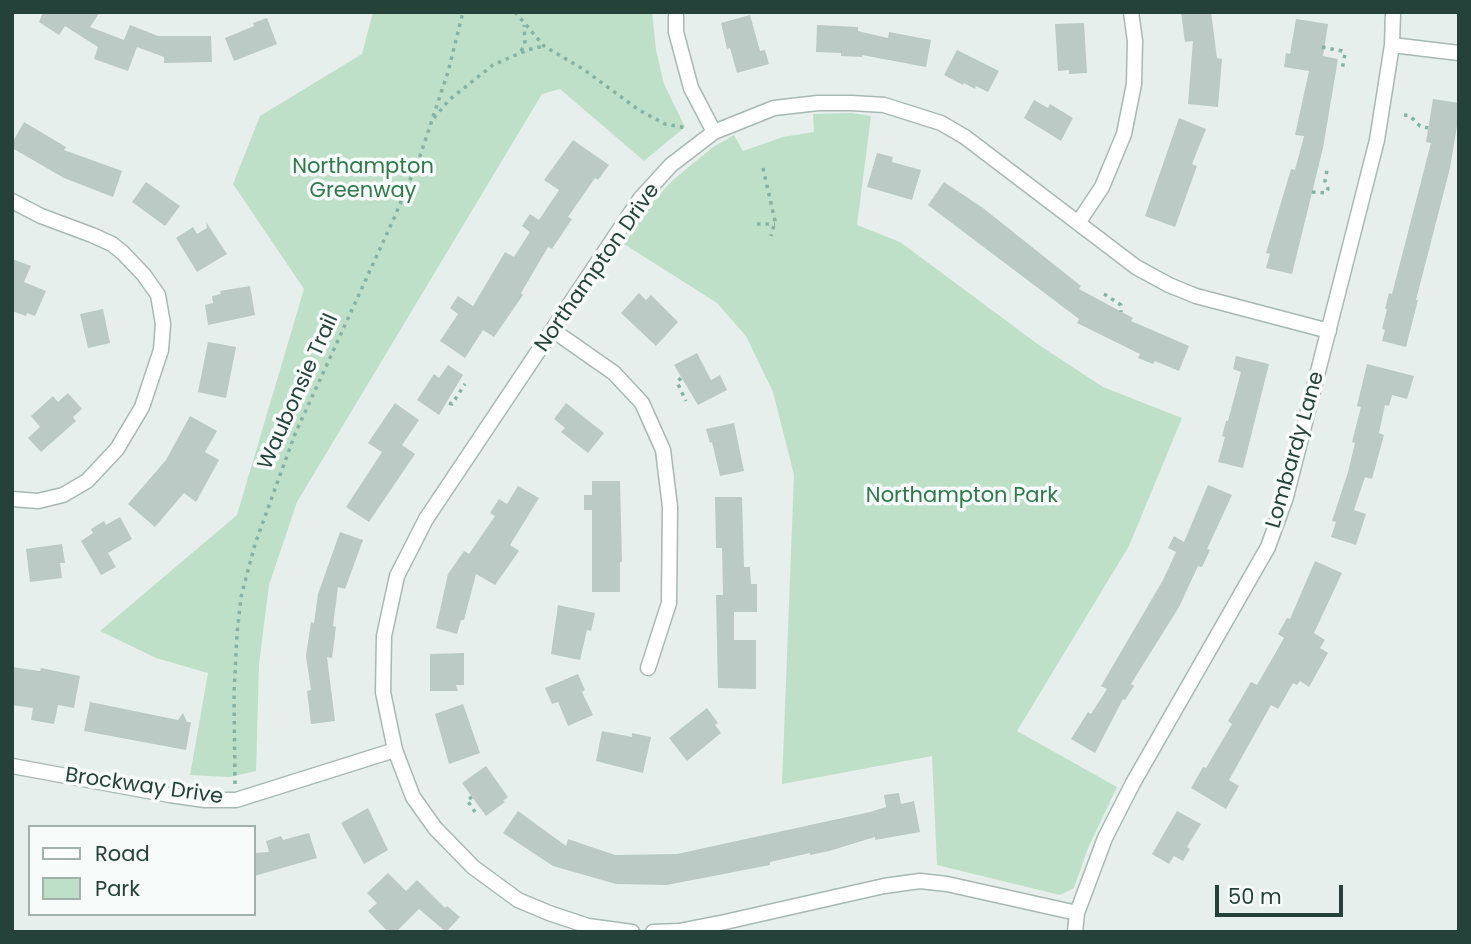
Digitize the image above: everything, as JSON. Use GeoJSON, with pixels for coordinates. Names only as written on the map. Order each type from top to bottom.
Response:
{"type":"FeatureCollection","features":[{"type":"Feature","properties":{"kind":"street"},"geometry":{"type":"LineString","coordinates":[[676,12],[676,32],[691,88],[714,132]]}},
{"type":"Feature","properties":{"kind":"street"},"geometry":{"type":"LineString","coordinates":[[1078,223],[1102,187],[1124,134],[1134,84],[1135,41],[1131,12]]}},
{"type":"Feature","properties":{"kind":"street","name":"Lombardy Lane"},"geometry":{"type":"LineString","coordinates":[[1075,932],[1077,913],[1105,838],[1133,783],[1268,547],[1286,497],[1377,140],[1392,46],[1393,12]]}},
{"type":"Feature","properties":{"kind":"street"},"geometry":{"type":"LineString","coordinates":[[1392,46],[1459,53]]}},
{"type":"Feature","properties":{"kind":"street","name":"Northampton Drive"},"geometry":{"type":"LineString","coordinates":[[632,932],[588,926],[518,900],[456,852],[435,828],[413,797],[395,750],[383,692],[384,636],[397,576],[426,519],[640,199],[671,165],[714,132],[774,108],[841,103],[884,105],[940,123],[965,137],[1136,267],[1169,285],[1196,296],[1329,331]]}},
{"type":"Feature","properties":{"kind":"street"},"geometry":{"type":"LineString","coordinates":[[12,201],[41,216],[102,239],[123,253],[158,295],[163,324],[161,351],[142,407],[117,449],[87,481],[64,495],[38,501],[12,499]]}},
{"type":"Feature","properties":{"kind":"street"},"geometry":{"type":"LineString","coordinates":[[554,331],[614,373],[642,404],[663,450],[670,507],[669,604],[648,668]]}},
{"type":"Feature","properties":{"kind":"street","name":"Brockway Drive"},"geometry":{"type":"LineString","coordinates":[[12,766],[170,795],[205,800],[236,800],[395,750]]}},
{"type":"Feature","properties":{"kind":"street"},"geometry":{"type":"LineString","coordinates":[[653,932],[713,924],[884,886],[920,881],[947,884],[1077,913]]}},
{"type":"Feature","properties":{"kind":"path","name":"Waubonsie Trail"},"geometry":{"type":"LineString","coordinates":[[236,800],[236,644],[241,597],[255,544],[295,434],[396,216],[448,72],[463,12]]}},
{"type":"Feature","properties":{"kind":"path"},"geometry":{"type":"LineString","coordinates":[[515,12],[544,46],[583,69],[655,120],[687,128]]}},
{"type":"Feature","properties":{"kind":"path"},"geometry":{"type":"LineString","coordinates":[[520,52],[525,44],[526,30],[523,22]]}},
{"type":"Feature","properties":{"kind":"path"},"geometry":{"type":"LineString","coordinates":[[432,120],[449,100],[494,65],[520,52],[544,46]]}},
{"type":"Feature","properties":{"kind":"path"},"geometry":{"type":"LineString","coordinates":[[1322,47],[1345,54],[1342,70]]}},
{"type":"Feature","properties":{"kind":"path"},"geometry":{"type":"LineString","coordinates":[[1404,115],[1428,128]]}},
{"type":"Feature","properties":{"kind":"path"},"geometry":{"type":"LineString","coordinates":[[763,168],[775,224],[771,236]]}},
{"type":"Feature","properties":{"kind":"path"},"geometry":{"type":"LineString","coordinates":[[1312,192],[1326,193],[1327,170]]}},
{"type":"Feature","properties":{"kind":"path"},"geometry":{"type":"LineString","coordinates":[[757,223],[775,224]]}},
{"type":"Feature","properties":{"kind":"path"},"geometry":{"type":"LineString","coordinates":[[1104,295],[1121,305],[1121,312]]}},
{"type":"Feature","properties":{"kind":"path"},"geometry":{"type":"LineString","coordinates":[[681,378],[677,382],[686,401]]}},
{"type":"Feature","properties":{"kind":"path"},"geometry":{"type":"LineString","coordinates":[[449,403],[452,404],[465,384]]}},
{"type":"Feature","properties":{"kind":"path"},"geometry":{"type":"LineString","coordinates":[[472,797],[467,800],[475,812]]}},
{"type":"Feature","properties":{"kind":"green space","name":"Northampton Greenway"},"geometry":{"type":"Polygon","coordinates":[[[373,12],[652,12],[656,50],[664,84],[685,127],[644,161],[560,89],[542,94],[297,502],[269,585],[259,664],[256,771],[230,777],[190,775],[208,673],[156,658],[100,631],[237,515],[304,289],[233,184],[260,116],[362,54],[373,12]]]}},
{"type":"Feature","properties":{"kind":"green space","name":"Northampton Park"},"geometry":{"type":"Polygon","coordinates":[[[851,113],[871,116],[857,225],[900,242],[1039,345],[1103,387],[1182,418],[1129,546],[1017,731],[1117,787],[1088,848],[1074,888],[1060,895],[937,865],[932,756],[782,784],[794,475],[773,392],[746,336],[717,303],[624,244],[655,199],[673,180],[713,147],[734,135],[743,151],[783,137],[814,132],[813,114],[851,113]]]}},
{"type":"Feature","properties":{"kind":"building"},"geometry":{"type":"Polygon","coordinates":[[[43,12],[100,12],[90,27],[124,40],[130,25],[158,36],[211,36],[212,62],[164,63],[164,57],[137,47],[128,71],[94,59],[98,47],[65,26],[59,35],[39,22],[43,12]]]}},
{"type":"Feature","properties":{"kind":"building"},"geometry":{"type":"Polygon","coordinates":[[[1181,12],[1211,12],[1217,58],[1222,59],[1218,107],[1188,104],[1193,41],[1185,42],[1181,12]]]}},
{"type":"Feature","properties":{"kind":"building"},"geometry":{"type":"Polygon","coordinates":[[[750,15],[760,51],[765,50],[769,64],[737,73],[730,48],[727,49],[721,23],[750,15]]]}},
{"type":"Feature","properties":{"kind":"building"},"geometry":{"type":"Polygon","coordinates":[[[267,18],[277,44],[234,61],[225,38],[267,18]]]}},
{"type":"Feature","properties":{"kind":"building"},"geometry":{"type":"Polygon","coordinates":[[[1296,19],[1328,24],[1323,56],[1338,59],[1323,148],[1292,274],[1266,268],[1270,254],[1266,253],[1291,169],[1295,170],[1304,136],[1295,135],[1309,71],[1284,67],[1286,53],[1290,54],[1296,19]]]}},
{"type":"Feature","properties":{"kind":"building"},"geometry":{"type":"Polygon","coordinates":[[[1084,23],[1087,73],[1069,74],[1069,70],[1058,71],[1055,24],[1084,23]]]}},
{"type":"Feature","properties":{"kind":"building"},"geometry":{"type":"Polygon","coordinates":[[[817,25],[858,27],[858,31],[888,38],[889,32],[931,40],[926,67],[862,55],[841,56],[841,53],[816,52],[817,25]]]}},
{"type":"Feature","properties":{"kind":"building"},"geometry":{"type":"Polygon","coordinates":[[[957,50],[999,71],[988,92],[976,86],[975,89],[964,83],[963,85],[944,75],[957,50]]]}},
{"type":"Feature","properties":{"kind":"building"},"geometry":{"type":"Polygon","coordinates":[[[1433,99],[1459,103],[1459,114],[1450,168],[1406,347],[1382,341],[1385,330],[1382,329],[1389,293],[1392,294],[1431,143],[1426,142],[1433,99]]]}},
{"type":"Feature","properties":{"kind":"building"},"geometry":{"type":"Polygon","coordinates":[[[1034,100],[1048,108],[1050,104],[1073,118],[1061,141],[1024,118],[1034,100]]]}},
{"type":"Feature","properties":{"kind":"building"},"geometry":{"type":"Polygon","coordinates":[[[1179,118],[1206,129],[1192,164],[1197,166],[1175,227],[1145,216],[1179,118]]]}},
{"type":"Feature","properties":{"kind":"building"},"geometry":{"type":"Polygon","coordinates":[[[24,122],[66,147],[64,150],[122,171],[113,197],[64,178],[12,148],[24,122]]]}},
{"type":"Feature","properties":{"kind":"building"},"geometry":{"type":"Polygon","coordinates":[[[573,140],[609,165],[598,180],[595,178],[568,217],[572,219],[552,249],[548,247],[521,293],[523,295],[494,337],[483,330],[465,358],[440,341],[458,314],[450,308],[458,296],[473,306],[505,252],[514,257],[530,232],[522,226],[530,214],[539,220],[559,190],[544,180],[573,140]]]}},
{"type":"Feature","properties":{"kind":"building"},"geometry":{"type":"Polygon","coordinates":[[[877,153],[893,157],[892,162],[921,170],[912,200],[867,187],[877,153]]]}},
{"type":"Feature","properties":{"kind":"building"},"geometry":{"type":"Polygon","coordinates":[[[146,182],[180,206],[165,226],[132,202],[146,182]]]}},
{"type":"Feature","properties":{"kind":"building"},"geometry":{"type":"Polygon","coordinates":[[[944,182],[983,208],[1081,286],[1079,289],[1133,318],[1131,321],[1189,346],[1179,371],[1155,361],[1153,364],[1138,358],[1140,354],[1077,323],[1079,319],[928,205],[944,182]]]}},
{"type":"Feature","properties":{"kind":"building"},"geometry":{"type":"Polygon","coordinates":[[[206,222],[227,254],[197,272],[176,238],[193,227],[197,234],[207,228],[206,222]]]}},
{"type":"Feature","properties":{"kind":"building"},"geometry":{"type":"Polygon","coordinates":[[[12,259],[31,266],[24,282],[46,291],[35,316],[12,311],[12,259]]]}},
{"type":"Feature","properties":{"kind":"building"},"geometry":{"type":"Polygon","coordinates":[[[250,286],[255,315],[208,325],[205,305],[213,303],[212,296],[221,294],[220,291],[250,286]]]}},
{"type":"Feature","properties":{"kind":"building"},"geometry":{"type":"Polygon","coordinates":[[[639,293],[646,300],[651,295],[678,322],[656,346],[621,313],[639,293]]]}},
{"type":"Feature","properties":{"kind":"building"},"geometry":{"type":"Polygon","coordinates":[[[103,309],[110,343],[88,348],[80,314],[103,309]]]}},
{"type":"Feature","properties":{"kind":"building"},"geometry":{"type":"Polygon","coordinates":[[[208,342],[236,347],[226,398],[198,392],[208,342]]]}},
{"type":"Feature","properties":{"kind":"building"},"geometry":{"type":"Polygon","coordinates":[[[697,353],[711,380],[720,375],[727,390],[698,405],[674,365],[697,353]]]}},
{"type":"Feature","properties":{"kind":"building"},"geometry":{"type":"Polygon","coordinates":[[[1236,356],[1269,364],[1243,468],[1218,462],[1225,437],[1222,436],[1241,372],[1233,369],[1236,356]]]}},
{"type":"Feature","properties":{"kind":"building"},"geometry":{"type":"Polygon","coordinates":[[[1367,364],[1414,376],[1407,399],[1392,395],[1389,406],[1385,405],[1379,433],[1384,435],[1372,479],[1365,477],[1354,510],[1366,514],[1356,545],[1331,537],[1336,522],[1332,521],[1355,443],[1352,442],[1361,407],[1357,406],[1367,364]]]}},
{"type":"Feature","properties":{"kind":"building"},"geometry":{"type":"Polygon","coordinates":[[[448,365],[463,375],[439,415],[417,400],[434,374],[439,378],[448,365]]]}},
{"type":"Feature","properties":{"kind":"building"},"geometry":{"type":"Polygon","coordinates":[[[68,393],[82,409],[73,417],[76,421],[41,452],[28,438],[40,427],[31,416],[53,396],[58,402],[68,393]]]}},
{"type":"Feature","properties":{"kind":"building"},"geometry":{"type":"Polygon","coordinates":[[[395,403],[419,420],[402,445],[415,454],[369,522],[346,507],[382,452],[368,443],[395,403]]]}},
{"type":"Feature","properties":{"kind":"building"},"geometry":{"type":"Polygon","coordinates":[[[566,403],[604,433],[588,453],[561,432],[565,428],[554,419],[566,403]]]}},
{"type":"Feature","properties":{"kind":"building"},"geometry":{"type":"Polygon","coordinates":[[[190,416],[217,431],[205,452],[219,460],[196,502],[184,493],[155,527],[128,504],[166,460],[190,416]]]}},
{"type":"Feature","properties":{"kind":"building"},"geometry":{"type":"Polygon","coordinates":[[[734,423],[744,471],[720,476],[706,429],[734,423]]]}},
{"type":"Feature","properties":{"kind":"building"},"geometry":{"type":"Polygon","coordinates":[[[592,481],[620,481],[620,592],[592,592],[592,510],[584,510],[584,495],[592,495],[592,481]]]}},
{"type":"Feature","properties":{"kind":"building"},"geometry":{"type":"Polygon","coordinates":[[[1208,485],[1232,495],[1207,549],[1210,550],[1202,567],[1198,566],[1179,607],[1131,684],[1134,686],[1125,700],[1123,699],[1095,753],[1071,739],[1107,689],[1101,686],[1163,580],[1176,552],[1168,548],[1174,536],[1184,542],[1208,485]]]}},
{"type":"Feature","properties":{"kind":"building"},"geometry":{"type":"Polygon","coordinates":[[[518,486],[539,498],[510,545],[519,551],[495,585],[476,574],[464,620],[461,620],[457,634],[436,628],[448,574],[464,551],[469,554],[495,516],[490,513],[499,499],[507,504],[518,486]]]}},
{"type":"Feature","properties":{"kind":"building"},"geometry":{"type":"Polygon","coordinates":[[[715,497],[742,497],[744,567],[750,567],[751,584],[757,584],[757,612],[734,612],[734,640],[756,640],[756,689],[718,688],[716,595],[723,595],[722,548],[716,548],[715,497]]]}},
{"type":"Feature","properties":{"kind":"building"},"geometry":{"type":"Polygon","coordinates":[[[120,517],[132,539],[108,553],[116,567],[101,575],[81,541],[93,533],[91,529],[104,521],[106,525],[120,517]]]}},
{"type":"Feature","properties":{"kind":"building"},"geometry":{"type":"Polygon","coordinates":[[[340,532],[363,540],[345,589],[338,587],[332,658],[327,657],[335,721],[311,724],[307,691],[311,690],[306,656],[311,622],[314,623],[318,594],[340,532]]]}},
{"type":"Feature","properties":{"kind":"building"},"geometry":{"type":"Polygon","coordinates":[[[62,544],[65,563],[60,563],[62,578],[30,582],[26,549],[62,544]]]}},
{"type":"Feature","properties":{"kind":"building"},"geometry":{"type":"Polygon","coordinates":[[[1315,561],[1342,573],[1314,633],[1325,640],[1320,648],[1328,653],[1309,687],[1300,681],[1297,685],[1293,683],[1278,709],[1271,705],[1229,780],[1239,786],[1226,809],[1191,788],[1232,724],[1228,721],[1251,682],[1257,685],[1284,638],[1278,634],[1287,618],[1290,619],[1315,561]]]}},
{"type":"Feature","properties":{"kind":"building"},"geometry":{"type":"Polygon","coordinates":[[[558,605],[595,613],[591,631],[587,630],[580,660],[551,654],[558,605]]]}},
{"type":"Feature","properties":{"kind":"building"},"geometry":{"type":"Polygon","coordinates":[[[464,653],[464,685],[456,685],[458,691],[430,691],[430,654],[464,653]]]}},
{"type":"Feature","properties":{"kind":"building"},"geometry":{"type":"Polygon","coordinates":[[[12,667],[40,671],[41,668],[80,676],[74,708],[58,705],[54,724],[31,720],[33,708],[12,705],[12,667]]]}},
{"type":"Feature","properties":{"kind":"building"},"geometry":{"type":"Polygon","coordinates":[[[578,674],[585,690],[582,692],[593,715],[568,726],[558,702],[552,704],[545,688],[578,674]]]}},
{"type":"Feature","properties":{"kind":"building"},"geometry":{"type":"Polygon","coordinates":[[[90,702],[178,720],[183,713],[187,722],[191,722],[186,750],[84,731],[90,702]]]}},
{"type":"Feature","properties":{"kind":"building"},"geometry":{"type":"Polygon","coordinates":[[[463,704],[480,753],[449,764],[435,714],[463,704]]]}},
{"type":"Feature","properties":{"kind":"building"},"geometry":{"type":"Polygon","coordinates":[[[707,708],[718,723],[715,725],[721,733],[687,761],[669,738],[707,708]]]}},
{"type":"Feature","properties":{"kind":"building"},"geometry":{"type":"Polygon","coordinates":[[[602,731],[632,737],[632,733],[651,737],[643,773],[596,761],[602,731]]]}},
{"type":"Feature","properties":{"kind":"building"},"geometry":{"type":"Polygon","coordinates":[[[486,766],[508,797],[486,816],[462,783],[486,766]]]}},
{"type":"Feature","properties":{"kind":"building"},"geometry":{"type":"Polygon","coordinates":[[[899,793],[901,804],[914,801],[920,832],[875,840],[875,837],[829,851],[770,862],[770,865],[667,885],[616,884],[553,866],[503,833],[518,811],[566,846],[568,839],[615,855],[677,854],[870,812],[886,807],[884,795],[899,793]]]}},
{"type":"Feature","properties":{"kind":"building"},"geometry":{"type":"Polygon","coordinates":[[[368,808],[388,850],[364,864],[341,823],[368,808]]]}},
{"type":"Feature","properties":{"kind":"building"},"geometry":{"type":"Polygon","coordinates":[[[1177,811],[1201,824],[1187,847],[1190,849],[1183,861],[1174,856],[1169,864],[1152,854],[1177,811]]]}},
{"type":"Feature","properties":{"kind":"building"},"geometry":{"type":"Polygon","coordinates":[[[309,833],[317,858],[256,875],[256,853],[269,852],[266,841],[281,836],[283,840],[309,833]]]}},
{"type":"Feature","properties":{"kind":"building"},"geometry":{"type":"Polygon","coordinates":[[[388,873],[406,891],[417,880],[445,908],[447,906],[460,917],[446,932],[419,909],[396,932],[388,932],[368,911],[377,903],[367,893],[388,873]]]}}]}
